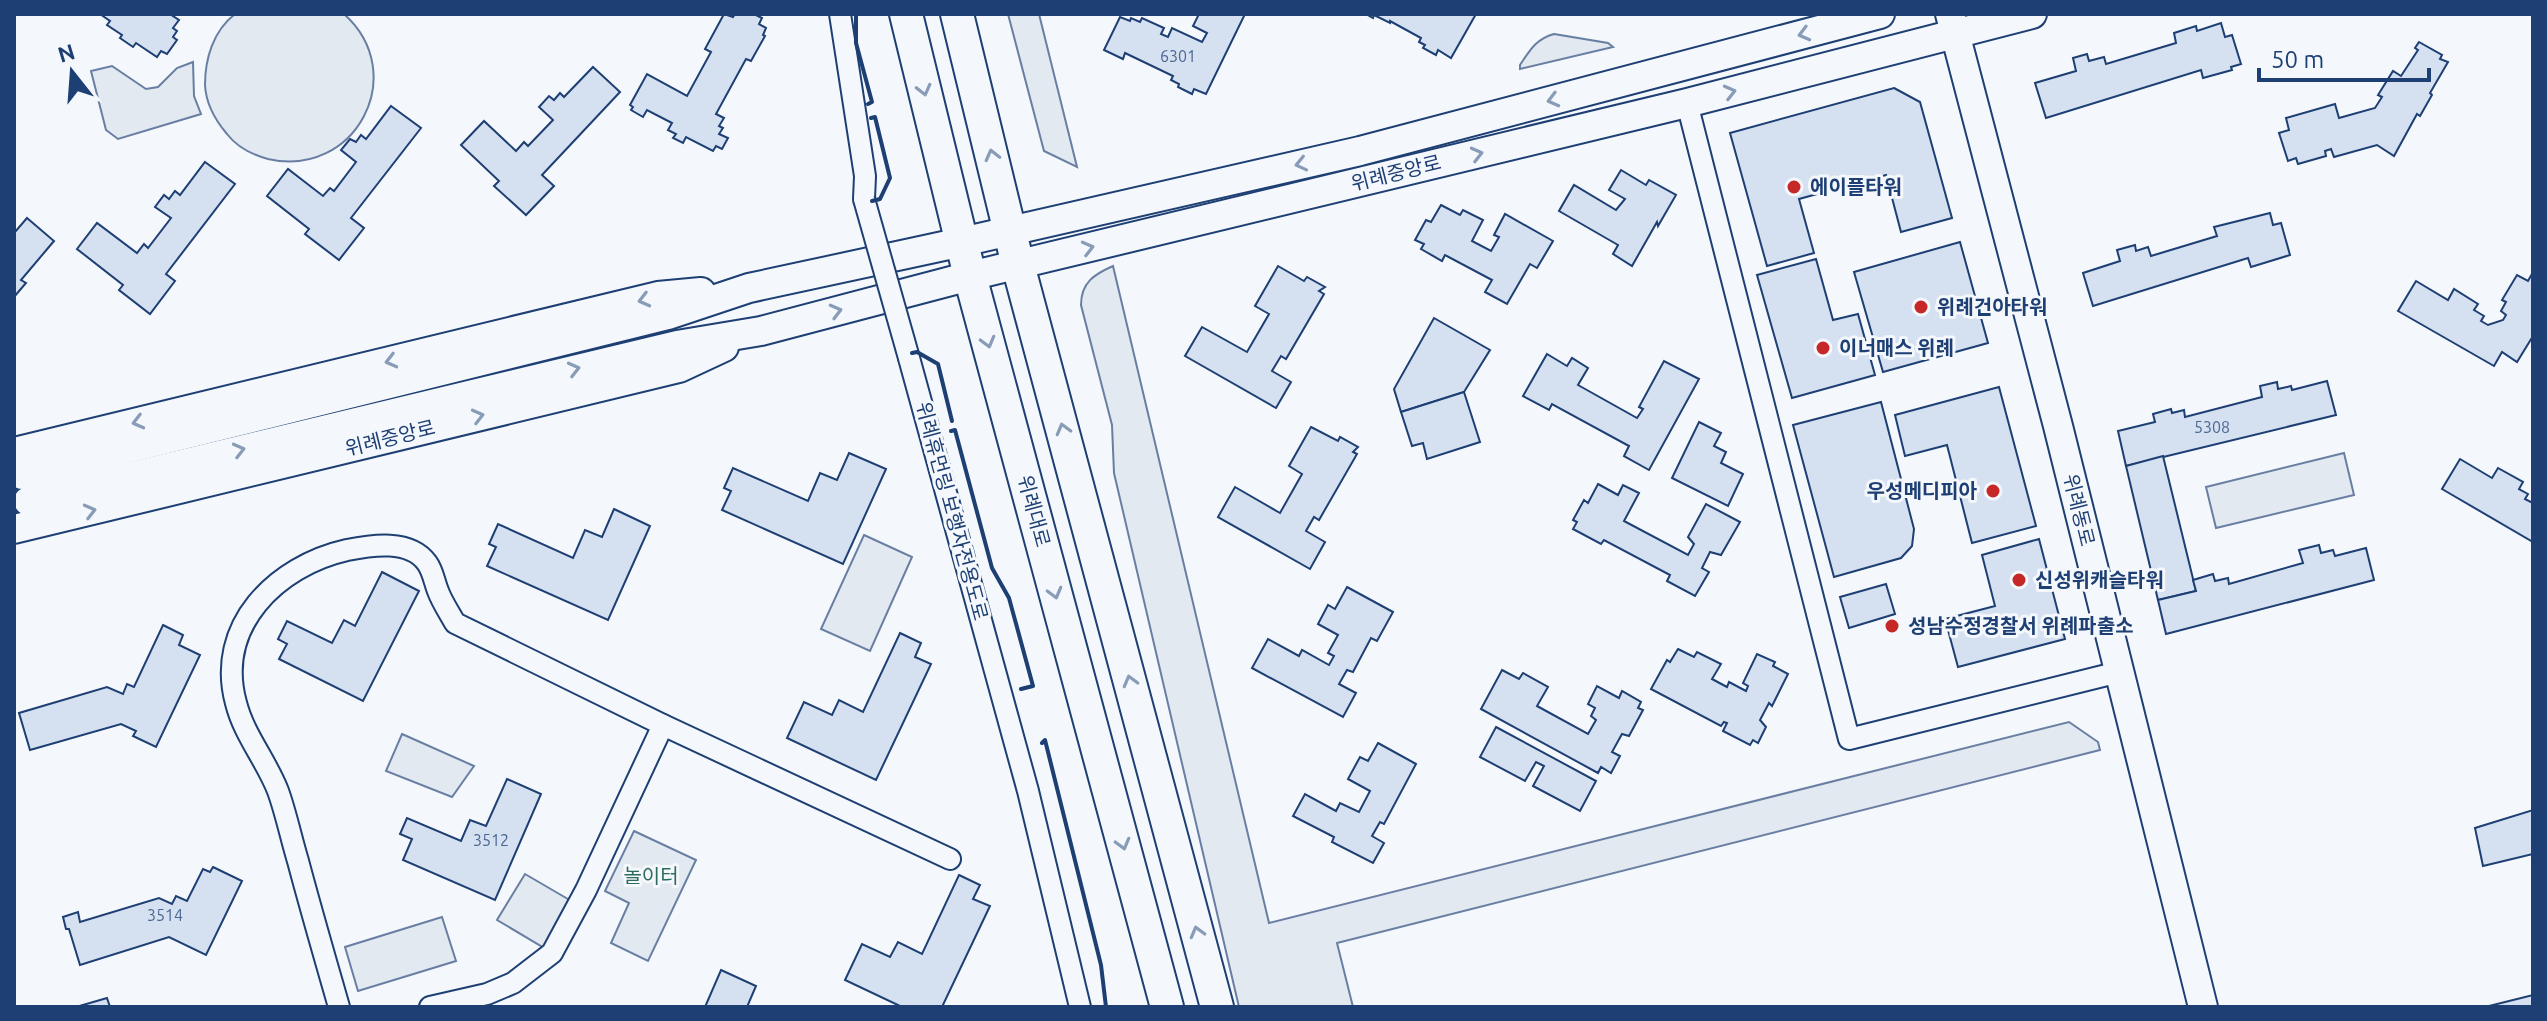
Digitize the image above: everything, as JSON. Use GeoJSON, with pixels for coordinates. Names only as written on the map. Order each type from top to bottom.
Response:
{"type":"FeatureCollection","features":[{"type":"Feature","properties":{"kind":"main road","name":"위례대로"},"geometry":{"type":"LineString","coordinates":[[906,14],[970,276],[1167,1007]]}},
{"type":"Feature","properties":{"kind":"main road"},"geometry":{"type":"LineString","coordinates":[[957,14],[1018,265],[1217,1007]]}},
{"type":"Feature","properties":{"kind":"main road","name":"위례중앙로"},"geometry":{"type":"LineString","coordinates":[[21,476],[668,315],[749,288],[1360,151],[1880,14]]}},
{"type":"Feature","properties":{"kind":"main road","name":"위례중앙로"},"geometry":{"type":"LineString","coordinates":[[21,476],[677,345],[761,331],[970,276],[1687,103],[1953,24],[2032,14]]}},
{"type":"Feature","properties":{"kind":"main road","name":"위례동로"},"geometry":{"type":"LineString","coordinates":[[1953,24],[2058,426],[2203,1007]]}},
{"type":"Feature","properties":{"kind":"main road","name":"위례중앙로"},"geometry":{"type":"LineString","coordinates":[[14,529],[679,368],[761,331]]}},
{"type":"Feature","properties":{"kind":"street","name":"위례휴먼링 보행자전용도로"},"geometry":{"type":"LineString","coordinates":[[840,14],[865,176],[864,199],[1028,791],[1080,1007]]}},
{"type":"Feature","properties":{"kind":"street"},"geometry":{"type":"LineString","coordinates":[[1687,103],[1849,739],[2119,672]]}},
{"type":"Feature","properties":{"kind":"street"},"geometry":{"type":"LineString","coordinates":[[339,1007],[277,790],[235,700],[232,670],[239,633],[263,594],[289,574],[331,555],[380,545],[406,549],[425,560],[455,623],[663,725],[950,859]]}},
{"type":"Feature","properties":{"kind":"street"},"geometry":{"type":"LineString","coordinates":[[430,1007],[487,994],[513,983],[552,953],[586,890],[663,725]]}},
{"type":"Feature","properties":{"kind":"green space"},"geometry":{"type":"Polygon","coordinates":[[[235,14],[344,14],[364,38],[373,65],[372,92],[364,116],[348,138],[326,153],[299,161],[268,159],[246,150],[231,139],[212,111],[205,85],[212,46],[221,29],[235,14]]]}},
{"type":"Feature","properties":{"kind":"green space"},"geometry":{"type":"Polygon","coordinates":[[[1008,14],[1039,14],[1077,167],[1044,151],[1008,14]]]}},
{"type":"Feature","properties":{"kind":"green space"},"geometry":{"type":"Polygon","coordinates":[[[1554,34],[1608,43],[1613,47],[1520,69],[1534,46],[1554,34]]]}},
{"type":"Feature","properties":{"kind":"green space"},"geometry":{"type":"Polygon","coordinates":[[[193,62],[194,96],[201,114],[118,139],[106,130],[91,71],[112,66],[146,89],[158,87],[177,68],[193,62]]]}},
{"type":"Feature","properties":{"kind":"green space"},"geometry":{"type":"Polygon","coordinates":[[[1113,266],[1269,923],[2069,722],[2098,742],[2100,750],[1337,943],[1353,1007],[1239,1007],[1114,473],[1112,425],[1081,305],[1083,290],[1090,280],[1113,266]]]}},
{"type":"Feature","properties":{"kind":"green space"},"geometry":{"type":"Polygon","coordinates":[[[2344,453],[2354,495],[2216,528],[2206,487],[2344,453]]]}},
{"type":"Feature","properties":{"kind":"green space"},"geometry":{"type":"Polygon","coordinates":[[[864,535],[912,557],[870,651],[821,629],[864,535]]]}},
{"type":"Feature","properties":{"kind":"green space"},"geometry":{"type":"Polygon","coordinates":[[[402,734],[474,766],[452,797],[386,771],[402,734]]]}},
{"type":"Feature","properties":{"kind":"green space","name":"놀이터"},"geometry":{"type":"Polygon","coordinates":[[[634,831],[696,860],[648,961],[611,943],[629,903],[605,891],[634,831]]]}},
{"type":"Feature","properties":{"kind":"green space"},"geometry":{"type":"Polygon","coordinates":[[[525,874],[573,902],[546,949],[497,920],[525,874]]]}},
{"type":"Feature","properties":{"kind":"green space"},"geometry":{"type":"Polygon","coordinates":[[[442,917],[456,961],[358,991],[345,947],[442,917]]]}},
{"type":"Feature","properties":{"kind":"building"},"geometry":{"type":"Polygon","coordinates":[[[100,14],[175,14],[173,16],[179,20],[173,28],[177,31],[173,37],[177,40],[167,54],[161,51],[157,57],[136,43],[133,47],[120,38],[122,35],[107,25],[110,21],[100,14]]]}},
{"type":"Feature","properties":{"kind":"building"},"geometry":{"type":"Polygon","coordinates":[[[724,14],[733,17],[735,14],[754,14],[762,18],[759,24],[766,28],[765,36],[751,61],[746,59],[716,114],[724,118],[719,134],[728,138],[722,149],[716,146],[713,151],[686,137],[683,143],[673,138],[676,134],[668,130],[672,123],[647,110],[643,117],[631,110],[633,107],[630,105],[647,74],[687,96],[711,52],[705,49],[724,14]]]}},
{"type":"Feature","properties":{"kind":"building"},"geometry":{"type":"Polygon","coordinates":[[[1199,14],[1245,14],[1206,94],[1194,89],[1192,94],[1178,87],[1179,84],[1171,80],[1173,76],[1125,53],[1123,59],[1104,50],[1120,17],[1140,22],[1142,18],[1164,28],[1161,34],[1168,37],[1172,28],[1202,42],[1207,33],[1193,26],[1199,14]]]}},
{"type":"Feature","properties":{"kind":"building"},"geometry":{"type":"Polygon","coordinates":[[[1366,14],[1476,14],[1451,58],[1438,50],[1436,55],[1423,48],[1425,45],[1419,42],[1421,38],[1390,21],[1366,14]]]}},
{"type":"Feature","properties":{"kind":"building"},"geometry":{"type":"Polygon","coordinates":[[[2221,23],[2225,37],[2232,35],[2241,64],[2231,67],[2232,70],[2203,78],[2201,70],[2046,118],[2035,83],[2076,71],[2073,58],[2087,54],[2089,61],[2104,57],[2106,64],[2176,43],[2174,33],[2196,26],[2197,31],[2221,23]]]}},
{"type":"Feature","properties":{"kind":"building"},"geometry":{"type":"Polygon","coordinates":[[[2419,42],[2448,62],[2420,116],[2417,114],[2394,156],[2377,145],[2334,157],[2331,149],[2325,151],[2326,156],[2298,164],[2296,158],[2288,161],[2279,133],[2289,130],[2286,118],[2335,104],[2339,118],[2375,108],[2382,97],[2378,95],[2393,71],[2401,76],[2418,50],[2415,48],[2419,42]]]}},
{"type":"Feature","properties":{"kind":"building"},"geometry":{"type":"Polygon","coordinates":[[[593,67],[620,92],[542,175],[554,186],[526,215],[494,186],[499,181],[461,145],[484,121],[516,151],[524,142],[528,146],[553,120],[539,107],[549,96],[554,100],[560,93],[564,97],[593,67]]]}},
{"type":"Feature","properties":{"kind":"building","name":"에이플타워"},"geometry":{"type":"Polygon","coordinates":[[[1894,88],[1920,102],[1952,218],[1901,232],[1886,175],[1799,199],[1814,253],[1767,266],[1730,133],[1894,88]]]}},
{"type":"Feature","properties":{"kind":"building"},"geometry":{"type":"Polygon","coordinates":[[[391,106],[421,128],[351,218],[364,228],[339,260],[305,234],[309,229],[267,196],[288,169],[323,196],[330,188],[334,191],[356,162],[341,150],[350,139],[356,142],[361,135],[366,139],[391,106]]]}},
{"type":"Feature","properties":{"kind":"building"},"geometry":{"type":"Polygon","coordinates":[[[205,162],[235,184],[166,274],[175,281],[150,314],[119,290],[123,285],[77,249],[97,223],[137,253],[144,244],[148,248],[171,218],[155,207],[164,195],[169,199],[175,191],[180,195],[205,162]]]}},
{"type":"Feature","properties":{"kind":"building"},"geometry":{"type":"Polygon","coordinates":[[[1621,170],[1646,185],[1649,180],[1676,195],[1632,266],[1613,254],[1618,245],[1559,211],[1574,185],[1616,210],[1625,199],[1609,190],[1621,170]]]}},
{"type":"Feature","properties":{"kind":"building"},"geometry":{"type":"Polygon","coordinates":[[[1441,205],[1460,215],[1463,210],[1483,220],[1472,241],[1491,251],[1499,237],[1494,235],[1505,214],[1553,241],[1537,268],[1530,264],[1507,304],[1485,292],[1492,280],[1445,255],[1442,261],[1421,249],[1424,244],[1415,240],[1426,220],[1431,222],[1441,205]]]}},
{"type":"Feature","properties":{"kind":"building"},"geometry":{"type":"Polygon","coordinates":[[[2270,213],[2273,225],[2281,223],[2290,255],[2251,267],[2248,258],[2093,306],[2083,273],[2120,261],[2117,250],[2135,245],[2136,251],[2148,247],[2151,256],[2217,236],[2214,227],[2270,213]]]}},
{"type":"Feature","properties":{"kind":"building"},"geometry":{"type":"Polygon","coordinates":[[[27,218],[54,241],[21,280],[26,283],[14,297],[14,233],[27,218]]]}},
{"type":"Feature","properties":{"kind":"building","name":"위례건아타워"},"geometry":{"type":"Polygon","coordinates":[[[1960,242],[1988,343],[1883,372],[1854,272],[1960,242]]]}},
{"type":"Feature","properties":{"kind":"building","name":"이너매스 위례"},"geometry":{"type":"Polygon","coordinates":[[[1816,259],[1833,320],[1858,314],[1875,375],[1792,398],[1757,275],[1816,259]]]}},
{"type":"Feature","properties":{"kind":"building"},"geometry":{"type":"Polygon","coordinates":[[[1278,266],[1304,281],[1307,277],[1325,287],[1319,291],[1324,294],[1286,359],[1281,356],[1272,371],[1291,382],[1276,408],[1185,356],[1202,327],[1247,352],[1269,314],[1255,306],[1278,266]]]}},
{"type":"Feature","properties":{"kind":"building"},"geometry":{"type":"Polygon","coordinates":[[[2533,272],[2533,336],[2517,362],[2502,352],[2494,366],[2398,311],[2416,281],[2448,300],[2454,289],[2478,304],[2474,310],[2484,316],[2481,321],[2488,325],[2503,320],[2506,315],[2501,311],[2506,302],[2502,300],[2517,275],[2528,281],[2533,272]]]}},
{"type":"Feature","properties":{"kind":"building"},"geometry":{"type":"Polygon","coordinates":[[[1434,318],[1490,350],[1464,392],[1401,412],[1394,389],[1434,318]]]}},
{"type":"Feature","properties":{"kind":"building"},"geometry":{"type":"Polygon","coordinates":[[[1547,354],[1567,366],[1572,358],[1588,368],[1578,385],[1637,418],[1643,409],[1639,407],[1664,361],[1699,379],[1649,470],[1624,456],[1629,446],[1552,404],[1549,410],[1523,396],[1547,354]]]}},
{"type":"Feature","properties":{"kind":"building"},"geometry":{"type":"Polygon","coordinates":[[[2327,381],[2336,415],[2126,466],[2118,431],[2155,422],[2153,414],[2171,409],[2172,413],[2184,410],[2185,417],[2262,397],[2260,386],[2277,382],[2278,389],[2291,386],[2292,390],[2327,381]]]}},
{"type":"Feature","properties":{"kind":"building","name":"우성메디피아"},"geometry":{"type":"Polygon","coordinates":[[[1999,387],[2036,526],[1972,543],[1947,445],[1905,456],[1895,415],[1999,387]]]}},
{"type":"Feature","properties":{"kind":"building"},"geometry":{"type":"Polygon","coordinates":[[[1464,392],[1480,442],[1427,459],[1423,443],[1412,446],[1401,412],[1464,392]]]}},
{"type":"Feature","properties":{"kind":"building"},"geometry":{"type":"Polygon","coordinates":[[[1881,402],[1914,529],[1912,546],[1901,558],[1834,577],[1793,425],[1881,402]]]}},
{"type":"Feature","properties":{"kind":"building"},"geometry":{"type":"Polygon","coordinates":[[[1699,422],[1721,433],[1714,446],[1726,452],[1721,463],[1743,474],[1728,506],[1672,478],[1699,422]]]}},
{"type":"Feature","properties":{"kind":"building"},"geometry":{"type":"Polygon","coordinates":[[[1311,427],[1358,447],[1353,452],[1357,454],[1319,520],[1314,517],[1306,531],[1325,542],[1310,569],[1218,517],[1235,487],[1280,513],[1302,474],[1289,466],[1311,427]]]}},
{"type":"Feature","properties":{"kind":"building"},"geometry":{"type":"Polygon","coordinates":[[[849,453],[886,469],[843,564],[722,510],[731,491],[724,488],[733,468],[808,501],[820,473],[837,480],[849,453]]]}},
{"type":"Feature","properties":{"kind":"building"},"geometry":{"type":"Polygon","coordinates":[[[2163,456],[2196,591],[2158,600],[2126,466],[2163,456]]]}},
{"type":"Feature","properties":{"kind":"building"},"geometry":{"type":"Polygon","coordinates":[[[2460,459],[2492,478],[2498,468],[2523,482],[2519,489],[2528,494],[2525,499],[2533,503],[2533,542],[2442,489],[2460,459]]]}},
{"type":"Feature","properties":{"kind":"building"},"geometry":{"type":"Polygon","coordinates":[[[1598,484],[1618,495],[1623,485],[1639,493],[1624,521],[1688,555],[1694,544],[1688,537],[1706,504],[1740,522],[1721,555],[1710,552],[1702,568],[1709,572],[1695,596],[1667,581],[1670,575],[1604,540],[1601,544],[1573,529],[1577,522],[1573,520],[1584,500],[1588,503],[1598,484]]]}},
{"type":"Feature","properties":{"kind":"building"},"geometry":{"type":"Polygon","coordinates":[[[614,509],[650,526],[608,620],[487,566],[496,547],[489,544],[498,524],[573,558],[585,530],[602,537],[614,509]]]}},
{"type":"Feature","properties":{"kind":"building","name":"신성위캐슬타워"},"geometry":{"type":"Polygon","coordinates":[[[2039,539],[2065,639],[1958,667],[1945,619],[1995,606],[1982,555],[2039,539]]]}},
{"type":"Feature","properties":{"kind":"building"},"geometry":{"type":"Polygon","coordinates":[[[2319,545],[2321,553],[2333,550],[2335,556],[2366,548],[2374,580],[2166,634],[2158,600],[2196,591],[2193,580],[2213,574],[2215,581],[2228,578],[2229,584],[2303,563],[2299,550],[2319,545]]]}},
{"type":"Feature","properties":{"kind":"building"},"geometry":{"type":"Polygon","coordinates":[[[382,572],[419,591],[363,701],[279,659],[287,644],[278,639],[287,621],[332,643],[344,620],[355,626],[382,572]]]}},
{"type":"Feature","properties":{"kind":"building"},"geometry":{"type":"Polygon","coordinates":[[[1886,584],[1895,614],[1849,628],[1840,597],[1886,584]]]}},
{"type":"Feature","properties":{"kind":"building"},"geometry":{"type":"Polygon","coordinates":[[[1347,587],[1393,612],[1377,641],[1371,638],[1353,672],[1347,670],[1339,684],[1356,693],[1343,717],[1252,668],[1268,639],[1299,656],[1302,650],[1329,665],[1334,656],[1328,653],[1338,635],[1318,624],[1328,605],[1335,609],[1347,587]]]}},
{"type":"Feature","properties":{"kind":"building"},"geometry":{"type":"Polygon","coordinates":[[[163,625],[183,635],[179,645],[200,655],[156,747],[133,736],[136,731],[121,724],[30,750],[19,713],[107,687],[123,694],[127,684],[134,687],[163,625]]]}},
{"type":"Feature","properties":{"kind":"building"},"geometry":{"type":"Polygon","coordinates":[[[900,633],[921,643],[915,657],[931,664],[876,780],[787,738],[804,702],[832,715],[839,700],[863,712],[900,633]]]}},
{"type":"Feature","properties":{"kind":"building"},"geometry":{"type":"Polygon","coordinates":[[[1678,649],[1694,657],[1697,652],[1721,664],[1712,679],[1727,687],[1729,682],[1746,691],[1748,686],[1743,683],[1757,654],[1775,662],[1773,666],[1788,674],[1772,706],[1769,703],[1760,720],[1766,727],[1758,743],[1753,740],[1750,745],[1723,731],[1727,723],[1721,726],[1651,689],[1667,660],[1670,662],[1678,649]]]}},
{"type":"Feature","properties":{"kind":"building"},"geometry":{"type":"Polygon","coordinates":[[[1502,670],[1519,679],[1523,673],[1548,687],[1537,706],[1588,734],[1596,720],[1591,716],[1595,708],[1588,704],[1597,686],[1619,698],[1622,691],[1641,702],[1638,708],[1643,710],[1629,736],[1622,734],[1612,752],[1620,756],[1611,773],[1601,767],[1598,773],[1481,709],[1502,670]]]}},
{"type":"Feature","properties":{"kind":"building"},"geometry":{"type":"Polygon","coordinates":[[[1496,727],[1596,781],[1580,811],[1533,786],[1544,766],[1536,762],[1525,781],[1480,757],[1496,727]]]}},
{"type":"Feature","properties":{"kind":"building"},"geometry":{"type":"Polygon","coordinates":[[[1378,743],[1416,764],[1384,824],[1380,822],[1372,836],[1384,843],[1373,863],[1332,842],[1334,837],[1293,816],[1305,794],[1336,811],[1340,803],[1359,812],[1370,791],[1348,779],[1360,757],[1368,761],[1378,743]]]}},
{"type":"Feature","properties":{"kind":"building"},"geometry":{"type":"Polygon","coordinates":[[[507,779],[541,794],[495,900],[403,860],[412,839],[400,834],[407,818],[461,841],[470,820],[486,826],[507,779]]]}},
{"type":"Feature","properties":{"kind":"building"},"geometry":{"type":"Polygon","coordinates":[[[2533,810],[2533,854],[2483,866],[2475,828],[2533,810]]]}},
{"type":"Feature","properties":{"kind":"building"},"geometry":{"type":"Polygon","coordinates":[[[213,867],[242,881],[206,955],[169,937],[80,965],[63,917],[78,912],[80,922],[159,898],[172,904],[176,896],[187,901],[203,869],[210,872],[213,867]]]}},
{"type":"Feature","properties":{"kind":"building"},"geometry":{"type":"Polygon","coordinates":[[[959,875],[980,885],[973,899],[990,906],[942,1007],[902,1007],[845,980],[862,944],[890,957],[898,942],[922,954],[959,875]]]}},
{"type":"Feature","properties":{"kind":"building"},"geometry":{"type":"Polygon","coordinates":[[[721,970],[756,986],[747,1007],[705,1007],[721,970]]]}},
{"type":"Feature","properties":{"kind":"building"},"geometry":{"type":"Polygon","coordinates":[[[2533,995],[2533,1007],[2485,1007],[2533,995]]]}},
{"type":"Feature","properties":{"kind":"building"},"geometry":{"type":"Polygon","coordinates":[[[107,998],[110,1007],[76,1007],[107,998]]]}},
{"type":"Feature","properties":{"kind":"wall"},"geometry":{"type":"LineString","coordinates":[[856,14],[856,43],[872,102],[868,104]]}},
{"type":"Feature","properties":{"kind":"wall"},"geometry":{"type":"LineString","coordinates":[[871,118],[875,117],[890,178],[880,199],[872,201]]}},
{"type":"Feature","properties":{"kind":"wall"},"geometry":{"type":"LineString","coordinates":[[912,353],[917,352],[938,364],[952,421]]}},
{"type":"Feature","properties":{"kind":"wall"},"geometry":{"type":"LineString","coordinates":[[951,431],[955,430],[992,568],[1009,598],[1033,686],[1021,689]]}},
{"type":"Feature","properties":{"kind":"wall"},"geometry":{"type":"LineString","coordinates":[[1042,743],[1045,740],[1101,965],[1106,1007]]}},
{"type":"Feature","properties":{"kind":"place","name":"에이플타워"},"geometry":{"type":"Point","coordinates":[1794,187]}},
{"type":"Feature","properties":{"kind":"place","name":"위례건아타워"},"geometry":{"type":"Point","coordinates":[1921,307]}},
{"type":"Feature","properties":{"kind":"place","name":"이너매스 위례"},"geometry":{"type":"Point","coordinates":[1823,348]}},
{"type":"Feature","properties":{"kind":"place","name":"우성메디피아"},"geometry":{"type":"Point","coordinates":[1993,491]}},
{"type":"Feature","properties":{"kind":"place","name":"신성위캐슬타워"},"geometry":{"type":"Point","coordinates":[2019,580]}},
{"type":"Feature","properties":{"kind":"place","name":"성남수정경찰서 위례파출소"},"geometry":{"type":"Point","coordinates":[1892,626]}}]}
